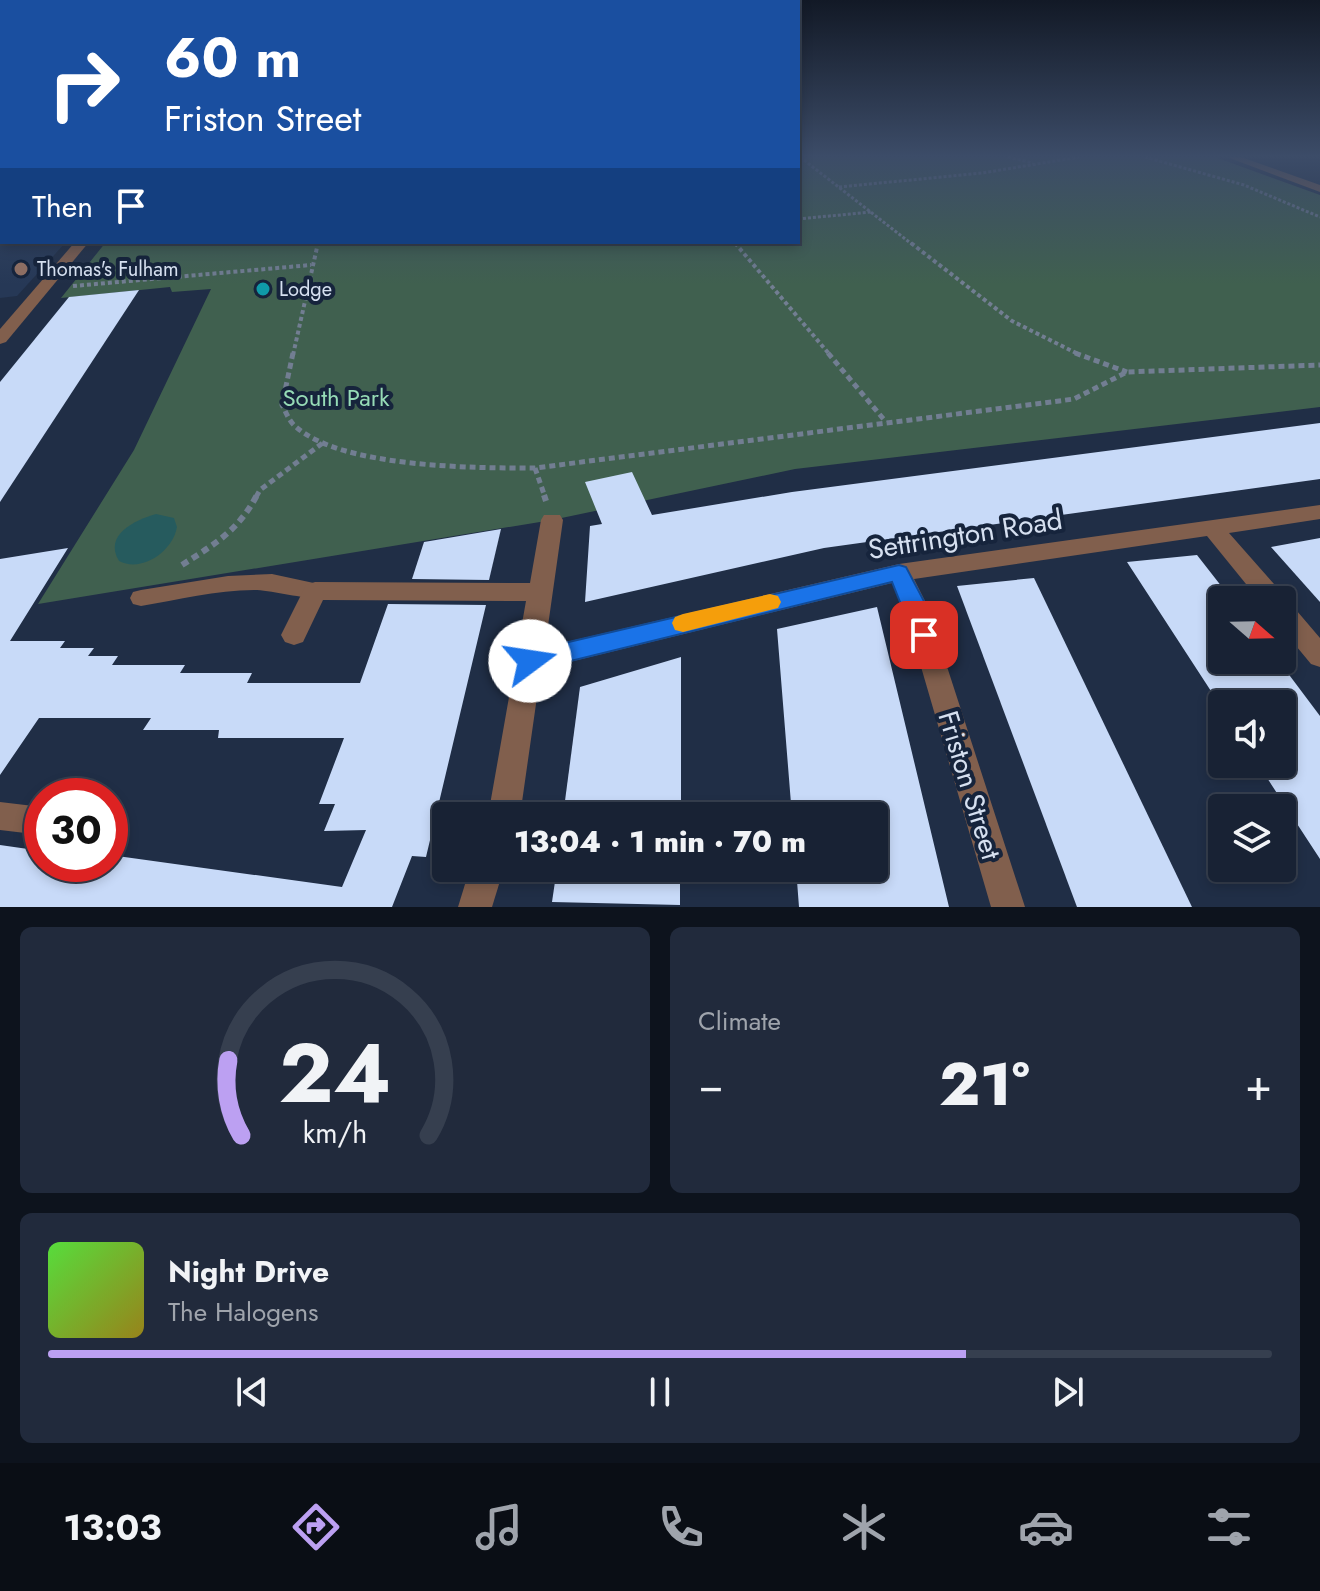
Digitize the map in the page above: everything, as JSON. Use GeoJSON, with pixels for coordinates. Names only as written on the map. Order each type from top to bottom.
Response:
{"type":"FeatureCollection","features":[{"type":"Feature","properties":{"kind":"street"},"geometry":{"type":"LineString","coordinates":[[0,339],[80,244]]}},
{"type":"Feature","properties":{"kind":"street","name":"Settrington Road"},"geometry":{"type":"LineString","coordinates":[[530,661],[899,573],[1320,512]]}},
{"type":"Feature","properties":{"kind":"street"},"geometry":{"type":"LineString","coordinates":[[506,802],[552,520]]}},
{"type":"Feature","properties":{"kind":"street"},"geometry":{"type":"LineString","coordinates":[[1211,526],[1261,586]]}},
{"type":"Feature","properties":{"kind":"street","name":"Friston Street"},"geometry":{"type":"LineString","coordinates":[[899,573],[915,605],[1008,907]]}},
{"type":"Feature","properties":{"kind":"street"},"geometry":{"type":"LineString","coordinates":[[294,635],[315,591],[541,592]]}},
{"type":"Feature","properties":{"kind":"street"},"geometry":{"type":"LineString","coordinates":[[1296,628],[1320,656]]}},
{"type":"Feature","properties":{"kind":"street"},"geometry":{"type":"LineString","coordinates":[[475,907],[483,882]]}},
{"type":"Feature","properties":{"kind":"lane"},"geometry":{"type":"LineString","coordinates":[[141,598],[251,581],[288,583],[315,591]]}},
{"type":"Feature","properties":{"kind":"lane"},"geometry":{"type":"LineString","coordinates":[[0,816],[24,819]]}},
{"type":"Feature","properties":{"kind":"path"},"geometry":{"type":"LineString","coordinates":[[855,199],[1012,321],[1063,349],[1127,372],[1320,365]]}},
{"type":"Feature","properties":{"kind":"path"},"geometry":{"type":"LineString","coordinates":[[1278,199],[1320,217]]}},
{"type":"Feature","properties":{"kind":"path"},"geometry":{"type":"LineString","coordinates":[[800,219],[871,212]]}},
{"type":"Feature","properties":{"kind":"path"},"geometry":{"type":"LineString","coordinates":[[317,244],[282,405],[295,426],[324,442],[394,460],[451,466],[535,468],[1074,399],[1127,372]]}},
{"type":"Feature","properties":{"kind":"path"},"geometry":{"type":"LineString","coordinates":[[737,244],[887,423]]}},
{"type":"Feature","properties":{"kind":"path"},"geometry":{"type":"LineString","coordinates":[[71,286],[311,265]]}},
{"type":"Feature","properties":{"kind":"path"},"geometry":{"type":"LineString","coordinates":[[179,566],[224,538],[244,519],[260,490],[324,442]]}},
{"type":"Feature","properties":{"kind":"path"},"geometry":{"type":"LineString","coordinates":[[535,468],[552,520]]}},
{"type":"Feature","properties":{"kind":"shaded area","name":"Thomas's Fulham"},"geometry":{"type":"Polygon","coordinates":[[[0,244],[64,244],[17,296],[0,298],[0,244]]]}},
{"type":"Feature","properties":{"kind":"shaded area"},"geometry":{"type":"Polygon","coordinates":[[[156,514],[174,518],[177,527],[169,544],[146,562],[128,564],[119,561],[115,552],[118,536],[139,520],[156,514]]]}},
{"type":"Feature","properties":{"kind":"green space","name":"South Park"},"geometry":{"type":"Polygon","coordinates":[[[800,199],[1320,199],[1320,407],[795,469],[552,520],[38,604],[134,450],[211,289],[172,292],[170,287],[61,298],[104,244],[800,244],[800,199]]]}},
{"type":"Feature","properties":{"kind":"building"},"geometry":{"type":"Polygon","coordinates":[[[139,290],[0,502],[0,382],[69,297],[139,290]]]}},
{"type":"Feature","properties":{"kind":"building"},"geometry":{"type":"Polygon","coordinates":[[[1320,423],[1320,479],[824,548],[585,602],[590,526],[602,524],[585,482],[632,472],[652,515],[792,492],[1320,423]]]}},
{"type":"Feature","properties":{"kind":"building"},"geometry":{"type":"Polygon","coordinates":[[[501,529],[489,580],[412,579],[424,542],[501,529]]]}},
{"type":"Feature","properties":{"kind":"building"},"geometry":{"type":"Polygon","coordinates":[[[1320,538],[1320,602],[1271,547],[1320,538]]]}},
{"type":"Feature","properties":{"kind":"building"},"geometry":{"type":"Polygon","coordinates":[[[68,548],[10,641],[65,641],[60,648],[94,648],[88,656],[118,656],[112,665],[185,665],[180,673],[252,673],[247,683],[360,683],[388,604],[486,605],[439,802],[432,802],[432,832],[426,857],[412,856],[392,907],[0,907],[0,845],[24,848],[24,882],[128,882],[128,857],[342,887],[366,830],[324,831],[335,804],[319,804],[344,738],[218,738],[219,730],[143,730],[151,718],[39,718],[0,775],[0,559],[68,548]]]}},
{"type":"Feature","properties":{"kind":"building"},"geometry":{"type":"Polygon","coordinates":[[[1197,555],[1221,586],[1208,586],[1208,674],[1288,674],[1320,716],[1320,859],[1296,822],[1296,794],[1278,794],[1267,778],[1296,778],[1296,690],[1210,690],[1127,562],[1197,555]]]}},
{"type":"Feature","properties":{"kind":"building"},"geometry":{"type":"Polygon","coordinates":[[[1034,578],[1192,907],[1077,907],[957,586],[1034,578]]]}},
{"type":"Feature","properties":{"kind":"building"},"geometry":{"type":"Polygon","coordinates":[[[877,607],[949,907],[799,907],[797,882],[888,882],[888,802],[791,802],[777,629],[877,607]]]}},
{"type":"Feature","properties":{"kind":"building"},"geometry":{"type":"Polygon","coordinates":[[[681,657],[681,802],[565,802],[580,687],[681,657]]]}},
{"type":"Feature","properties":{"kind":"building"},"geometry":{"type":"Polygon","coordinates":[[[555,882],[680,882],[680,905],[552,902],[555,882]]]}},
{"type":"Feature","properties":{"kind":"slow traffic"},"geometry":{"type":"LineString","coordinates":[[683,623],[770,602]]}},
{"type":"Feature","properties":{"kind":"place","name":"Thomas's Fulham"},"geometry":{"type":"Point","coordinates":[21,269]}},
{"type":"Feature","properties":{"kind":"place","name":"Lodge"},"geometry":{"type":"Point","coordinates":[263,289]}},
{"type":"Feature","properties":{"kind":"route"},"geometry":{"type":"LineString","coordinates":[[530,661],[899,573],[915,605],[924,635]]}}]}
